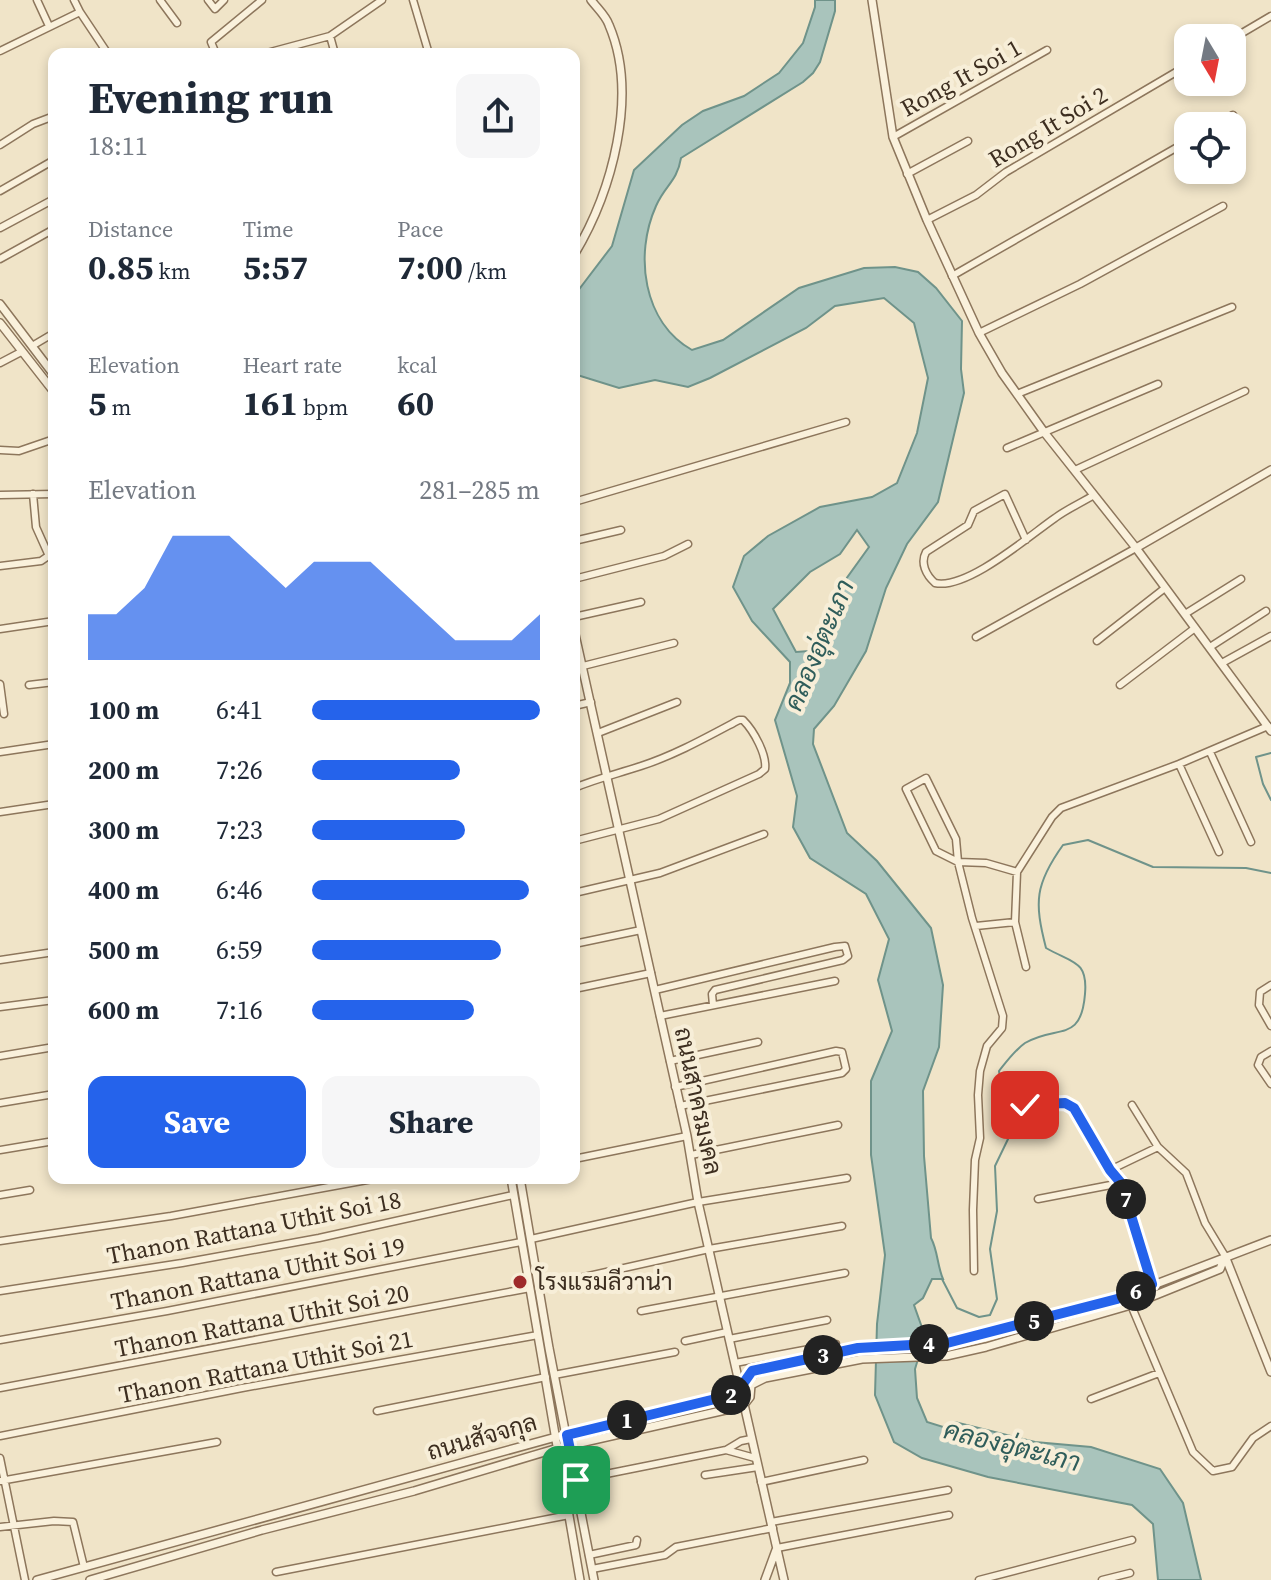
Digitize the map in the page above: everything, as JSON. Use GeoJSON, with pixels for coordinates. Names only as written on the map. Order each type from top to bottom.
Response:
{"type":"FeatureCollection","features":[{"type":"Feature","properties":{"kind":"street"},"geometry":{"type":"LineString","coordinates":[[37,0],[49,26]]}},
{"type":"Feature","properties":{"kind":"street"},"geometry":{"type":"LineString","coordinates":[[74,0],[104,48]]}},
{"type":"Feature","properties":{"kind":"street"},"geometry":{"type":"LineString","coordinates":[[160,0],[177,23]]}},
{"type":"Feature","properties":{"kind":"street"},"geometry":{"type":"LineString","coordinates":[[208,0],[215,9],[224,0]]}},
{"type":"Feature","properties":{"kind":"street"},"geometry":{"type":"LineString","coordinates":[[214,48],[211,42],[262,0]]}},
{"type":"Feature","properties":{"kind":"street"},"geometry":{"type":"LineString","coordinates":[[285,48],[330,36],[382,0]]}},
{"type":"Feature","properties":{"kind":"street"},"geometry":{"type":"LineString","coordinates":[[413,0],[425,48]]}},
{"type":"Feature","properties":{"kind":"street"},"geometry":{"type":"LineString","coordinates":[[580,244],[597,211],[619,135],[621,91],[619,58],[609,23],[591,0]]}},
{"type":"Feature","properties":{"kind":"street"},"geometry":{"type":"LineString","coordinates":[[872,0],[893,137],[979,333],[1044,432],[1136,548],[1270,729],[1061,808],[1017,872],[1015,922],[1026,967]]}},
{"type":"Feature","properties":{"kind":"street"},"geometry":{"type":"LineString","coordinates":[[0,51],[80,12]]}},
{"type":"Feature","properties":{"kind":"street"},"geometry":{"type":"LineString","coordinates":[[1246,31],[1271,16]]}},
{"type":"Feature","properties":{"kind":"street"},"geometry":{"type":"LineString","coordinates":[[330,36],[333,48]]}},
{"type":"Feature","properties":{"kind":"street","name":"Rong It Soi 1"},"geometry":{"type":"LineString","coordinates":[[893,137],[1047,50]]}},
{"type":"Feature","properties":{"kind":"street","name":"Rong It Soi 2"},"geometry":{"type":"LineString","coordinates":[[927,220],[976,195],[1006,172],[1174,73]]}},
{"type":"Feature","properties":{"kind":"street"},"geometry":{"type":"LineString","coordinates":[[0,145],[48,118]]}},
{"type":"Feature","properties":{"kind":"street"},"geometry":{"type":"LineString","coordinates":[[907,174],[968,141]]}},
{"type":"Feature","properties":{"kind":"street"},"geometry":{"type":"LineString","coordinates":[[952,276],[1174,149]]}},
{"type":"Feature","properties":{"kind":"street"},"geometry":{"type":"LineString","coordinates":[[0,191],[48,163]]}},
{"type":"Feature","properties":{"kind":"street"},"geometry":{"type":"LineString","coordinates":[[0,228],[48,202]]}},
{"type":"Feature","properties":{"kind":"street"},"geometry":{"type":"LineString","coordinates":[[979,333],[1080,284],[1223,206]]}},
{"type":"Feature","properties":{"kind":"street"},"geometry":{"type":"LineString","coordinates":[[0,259],[48,232]]}},
{"type":"Feature","properties":{"kind":"street"},"geometry":{"type":"LineString","coordinates":[[0,305],[48,367]]}},
{"type":"Feature","properties":{"kind":"street"},"geometry":{"type":"LineString","coordinates":[[1017,394],[1232,307]]}},
{"type":"Feature","properties":{"kind":"street"},"geometry":{"type":"LineString","coordinates":[[0,323],[48,385]]}},
{"type":"Feature","properties":{"kind":"street"},"geometry":{"type":"LineString","coordinates":[[32,346],[48,337]]}},
{"type":"Feature","properties":{"kind":"street"},"geometry":{"type":"LineString","coordinates":[[0,363],[21,352]]}},
{"type":"Feature","properties":{"kind":"street"},"geometry":{"type":"LineString","coordinates":[[1007,448],[1158,384]]}},
{"type":"Feature","properties":{"kind":"street"},"geometry":{"type":"LineString","coordinates":[[1075,470],[1245,391]]}},
{"type":"Feature","properties":{"kind":"street"},"geometry":{"type":"LineString","coordinates":[[580,500],[846,422]]}},
{"type":"Feature","properties":{"kind":"street"},"geometry":{"type":"LineString","coordinates":[[0,440],[3,450],[19,451],[48,441]]}},
{"type":"Feature","properties":{"kind":"street"},"geometry":{"type":"LineString","coordinates":[[976,637],[1271,470]]}},
{"type":"Feature","properties":{"kind":"street"},"geometry":{"type":"LineString","coordinates":[[1261,476],[1271,481]]}},
{"type":"Feature","properties":{"kind":"street"},"geometry":{"type":"LineString","coordinates":[[33,494],[36,527],[48,549]]}},
{"type":"Feature","properties":{"kind":"street"},"geometry":{"type":"LineString","coordinates":[[0,495],[48,494]]}},
{"type":"Feature","properties":{"kind":"street"},"geometry":{"type":"LineString","coordinates":[[1026,540],[1005,494],[974,511],[968,525],[933,545],[926,552],[923,562],[935,583],[964,577],[1026,540],[1058,515],[1094,495]]}},
{"type":"Feature","properties":{"kind":"street"},"geometry":{"type":"LineString","coordinates":[[580,540],[621,530]]}},
{"type":"Feature","properties":{"kind":"street"},"geometry":{"type":"LineString","coordinates":[[580,577],[664,556],[688,544]]}},
{"type":"Feature","properties":{"kind":"street"},"geometry":{"type":"LineString","coordinates":[[0,566],[41,561],[48,556]]}},
{"type":"Feature","properties":{"kind":"street"},"geometry":{"type":"LineString","coordinates":[[1185,614],[1241,579]]}},
{"type":"Feature","properties":{"kind":"street"},"geometry":{"type":"LineString","coordinates":[[1097,641],[1165,588]]}},
{"type":"Feature","properties":{"kind":"street"},"geometry":{"type":"LineString","coordinates":[[580,616],[641,602]]}},
{"type":"Feature","properties":{"kind":"street"},"geometry":{"type":"LineString","coordinates":[[1210,647],[1266,611]]}},
{"type":"Feature","properties":{"kind":"street"},"geometry":{"type":"LineString","coordinates":[[0,629],[48,622]]}},
{"type":"Feature","properties":{"kind":"street"},"geometry":{"type":"LineString","coordinates":[[1120,685],[1195,628]]}},
{"type":"Feature","properties":{"kind":"street"},"geometry":{"type":"LineString","coordinates":[[1222,663],[1271,636]]}},
{"type":"Feature","properties":{"kind":"street"},"geometry":{"type":"LineString","coordinates":[[580,673],[674,643]]}},
{"type":"Feature","properties":{"kind":"street","name":"ถนนสาครมงคล"},"geometry":{"type":"LineString","coordinates":[[580,654],[687,1136],[698,1202],[784,1580]]}},
{"type":"Feature","properties":{"kind":"street"},"geometry":{"type":"LineString","coordinates":[[29,685],[48,683]]}},
{"type":"Feature","properties":{"kind":"street"},"geometry":{"type":"LineString","coordinates":[[0,684],[4,714]]}},
{"type":"Feature","properties":{"kind":"street"},"geometry":{"type":"LineString","coordinates":[[580,705],[591,702]]}},
{"type":"Feature","properties":{"kind":"street"},"geometry":{"type":"LineString","coordinates":[[598,733],[677,702]]}},
{"type":"Feature","properties":{"kind":"street"},"geometry":{"type":"LineString","coordinates":[[580,785],[665,757],[743,720],[751,729],[766,763],[759,774],[659,819],[580,840]]}},
{"type":"Feature","properties":{"kind":"street"},"geometry":{"type":"LineString","coordinates":[[0,752],[48,745]]}},
{"type":"Feature","properties":{"kind":"street"},"geometry":{"type":"LineString","coordinates":[[1210,752],[1251,842]]}},
{"type":"Feature","properties":{"kind":"street"},"geometry":{"type":"LineString","coordinates":[[1179,764],[1219,852]]}},
{"type":"Feature","properties":{"kind":"street"},"geometry":{"type":"LineString","coordinates":[[974,1271],[973,1210],[975,1160],[980,1138],[980,1071],[987,1046],[1002,1028],[1003,1016],[972,918],[958,862],[956,839],[926,778],[906,789],[932,847],[958,862],[986,863],[1017,872]]}},
{"type":"Feature","properties":{"kind":"street"},"geometry":{"type":"LineString","coordinates":[[0,812],[48,805]]}},
{"type":"Feature","properties":{"kind":"street"},"geometry":{"type":"LineString","coordinates":[[580,892],[660,873],[764,834]]}},
{"type":"Feature","properties":{"kind":"street"},"geometry":{"type":"LineString","coordinates":[[976,926],[1015,922]]}},
{"type":"Feature","properties":{"kind":"street"},"geometry":{"type":"LineString","coordinates":[[580,943],[641,930]]}},
{"type":"Feature","properties":{"kind":"street"},"geometry":{"type":"LineString","coordinates":[[655,990],[835,947],[845,946],[847,949],[848,956],[843,960],[715,990],[712,994],[713,1005]]}},
{"type":"Feature","properties":{"kind":"street"},"geometry":{"type":"LineString","coordinates":[[0,960],[48,953]]}},
{"type":"Feature","properties":{"kind":"street"},"geometry":{"type":"LineString","coordinates":[[580,988],[651,973]]}},
{"type":"Feature","properties":{"kind":"street"},"geometry":{"type":"LineString","coordinates":[[660,1016],[835,981]]}},
{"type":"Feature","properties":{"kind":"street"},"geometry":{"type":"LineString","coordinates":[[1271,985],[1260,992],[1258,1000],[1271,1026]]}},
{"type":"Feature","properties":{"kind":"street"},"geometry":{"type":"LineString","coordinates":[[0,1007],[48,1001]]}},
{"type":"Feature","properties":{"kind":"street"},"geometry":{"type":"LineString","coordinates":[[670,1061],[758,1042]]}},
{"type":"Feature","properties":{"kind":"street"},"geometry":{"type":"LineString","coordinates":[[0,1056],[48,1048]]}},
{"type":"Feature","properties":{"kind":"street"},"geometry":{"type":"LineString","coordinates":[[675,1087],[836,1051],[842,1052],[845,1057],[846,1069],[842,1073],[680,1106]]}},
{"type":"Feature","properties":{"kind":"street"},"geometry":{"type":"LineString","coordinates":[[1271,1051],[1261,1057],[1258,1065],[1271,1084]]}},
{"type":"Feature","properties":{"kind":"street"},"geometry":{"type":"LineString","coordinates":[[1017,1077],[1018,1099],[1025,1105],[1065,1103],[1074,1108],[1110,1170],[1121,1183],[1152,1284]]}},
{"type":"Feature","properties":{"kind":"street"},"geometry":{"type":"LineString","coordinates":[[0,1103],[48,1095]]}},
{"type":"Feature","properties":{"kind":"street"},"geometry":{"type":"LineString","coordinates":[[1132,1105],[1158,1147],[1186,1173],[1205,1223],[1225,1256],[1270,1367]]}},
{"type":"Feature","properties":{"kind":"street"},"geometry":{"type":"LineString","coordinates":[[691,1155],[838,1125]]}},
{"type":"Feature","properties":{"kind":"street"},"geometry":{"type":"LineString","coordinates":[[580,1158],[687,1136]]}},
{"type":"Feature","properties":{"kind":"street"},"geometry":{"type":"LineString","coordinates":[[0,1150],[48,1142]]}},
{"type":"Feature","properties":{"kind":"street"},"geometry":{"type":"LineString","coordinates":[[1110,1170],[1158,1147]]}},
{"type":"Feature","properties":{"kind":"street"},"geometry":{"type":"LineString","coordinates":[[531,1239],[698,1202],[847,1178]]}},
{"type":"Feature","properties":{"kind":"street"},"geometry":{"type":"LineString","coordinates":[[1038,1199],[1121,1183]]}},
{"type":"Feature","properties":{"kind":"street"},"geometry":{"type":"LineString","coordinates":[[0,1241],[171,1216],[345,1184]]}},
{"type":"Feature","properties":{"kind":"street"},"geometry":{"type":"LineString","coordinates":[[512,1184],[538,1335],[567,1435],[594,1580]]}},
{"type":"Feature","properties":{"kind":"street"},"geometry":{"type":"LineString","coordinates":[[521,1184],[539,1287],[556,1437],[580,1580]]}},
{"type":"Feature","properties":{"kind":"street"},"geometry":{"type":"LineString","coordinates":[[0,1195],[30,1190]]}},
{"type":"Feature","properties":{"kind":"street","name":"Thanon Rattana Uthit Soi 18"},"geometry":{"type":"LineString","coordinates":[[0,1291],[319,1238],[513,1195]]}},
{"type":"Feature","properties":{"kind":"street"},"geometry":{"type":"LineString","coordinates":[[539,1287],[709,1249],[842,1226]]}},
{"type":"Feature","properties":{"kind":"street","name":"ถนนสัจจกุล"},"geometry":{"type":"LineString","coordinates":[[37,1580],[556,1437],[736,1394],[752,1371],[858,1348],[947,1343],[1117,1299],[1271,1240]]}},
{"type":"Feature","properties":{"kind":"street","name":"Thanon Rattana Uthit Soi 19"},"geometry":{"type":"LineString","coordinates":[[0,1340],[521,1242]]}},
{"type":"Feature","properties":{"kind":"street"},"geometry":{"type":"LineString","coordinates":[[743,1406],[750,1397],[751,1385],[757,1380],[862,1359],[946,1356],[986,1347],[1131,1305],[1220,1269],[1225,1256]]}},
{"type":"Feature","properties":{"kind":"street"},"geometry":{"type":"LineString","coordinates":[[641,1311],[845,1273]]}},
{"type":"Feature","properties":{"kind":"street","name":"Thanon Rattana Uthit Soi 20"},"geometry":{"type":"LineString","coordinates":[[0,1388],[530,1288]]}},
{"type":"Feature","properties":{"kind":"street"},"geometry":{"type":"LineString","coordinates":[[1131,1305],[1193,1452],[1213,1471],[1232,1467],[1253,1438],[1271,1426]]}},
{"type":"Feature","properties":{"kind":"street"},"geometry":{"type":"LineString","coordinates":[[685,1341],[827,1320]]}},
{"type":"Feature","properties":{"kind":"street","name":"Thanon Rattana Uthit Soi 21"},"geometry":{"type":"LineString","coordinates":[[0,1436],[242,1388],[538,1335]]}},
{"type":"Feature","properties":{"kind":"street"},"geometry":{"type":"LineString","coordinates":[[735,1363],[836,1344]]}},
{"type":"Feature","properties":{"kind":"street"},"geometry":{"type":"LineString","coordinates":[[377,1411],[675,1352]]}},
{"type":"Feature","properties":{"kind":"street"},"geometry":{"type":"LineString","coordinates":[[1091,1399],[1159,1373]]}},
{"type":"Feature","properties":{"kind":"street","name":"ถนนสัจจกุล"},"geometry":{"type":"LineString","coordinates":[[90,1580],[558,1448],[743,1406]]}},
{"type":"Feature","properties":{"kind":"street"},"geometry":{"type":"LineString","coordinates":[[576,1480],[726,1450],[751,1439]]}},
{"type":"Feature","properties":{"kind":"street"},"geometry":{"type":"LineString","coordinates":[[2,1481],[217,1442]]}},
{"type":"Feature","properties":{"kind":"street"},"geometry":{"type":"LineString","coordinates":[[726,1450],[755,1458]]}},
{"type":"Feature","properties":{"kind":"street"},"geometry":{"type":"LineString","coordinates":[[0,1458],[2,1481],[15,1525],[25,1580]]}},
{"type":"Feature","properties":{"kind":"street"},"geometry":{"type":"LineString","coordinates":[[761,1482],[864,1460]]}},
{"type":"Feature","properties":{"kind":"street"},"geometry":{"type":"LineString","coordinates":[[705,1475],[733,1467],[758,1467]]}},
{"type":"Feature","properties":{"kind":"street"},"geometry":{"type":"LineString","coordinates":[[592,1569],[665,1555],[681,1545],[948,1490]]}},
{"type":"Feature","properties":{"kind":"street"},"geometry":{"type":"LineString","coordinates":[[276,1572],[569,1515]]}},
{"type":"Feature","properties":{"kind":"street"},"geometry":{"type":"LineString","coordinates":[[763,1580],[777,1548],[949,1515]]}},
{"type":"Feature","properties":{"kind":"street"},"geometry":{"type":"LineString","coordinates":[[0,1527],[73,1522],[84,1567]]}},
{"type":"Feature","properties":{"kind":"street"},"geometry":{"type":"LineString","coordinates":[[589,1555],[636,1545],[637,1540]]}},
{"type":"Feature","properties":{"kind":"street"},"geometry":{"type":"LineString","coordinates":[[979,1580],[1132,1540]]}},
{"type":"Feature","properties":{"kind":"street","name":"ถนนสัจจกุล"},"geometry":{"type":"LineString","coordinates":[[106,1561],[131,1567]]}},
{"type":"Feature","properties":{"kind":"street"},"geometry":{"type":"LineString","coordinates":[[1102,1580],[1130,1573]]}},
{"type":"Feature","properties":{"kind":"water","name":"คลองอุ่ตะเภา"},"geometry":{"type":"Polygon","coordinates":[[[815,0],[835,0],[835,11],[820,62],[813,73],[681,158],[677,173],[659,199],[649,225],[645,266],[653,305],[663,323],[675,338],[692,350],[723,340],[799,288],[864,268],[895,267],[918,272],[936,288],[962,321],[964,393],[938,502],[907,544],[886,588],[866,651],[834,706],[814,729],[813,744],[847,833],[877,861],[931,928],[943,985],[939,1047],[923,1091],[924,1156],[931,1238],[943,1279],[932,1279],[923,1298],[914,1305],[925,1336],[915,1369],[917,1398],[927,1422],[943,1427],[955,1422],[1035,1442],[1091,1447],[1160,1469],[1183,1503],[1201,1580],[1158,1580],[1153,1524],[1132,1505],[988,1477],[922,1458],[894,1442],[875,1395],[877,1324],[885,1255],[871,1155],[871,1081],[892,1031],[878,980],[889,939],[866,894],[810,858],[793,827],[797,796],[775,720],[790,683],[790,662],[752,621],[733,587],[744,556],[768,536],[820,507],[872,497],[897,483],[917,433],[928,378],[914,323],[884,298],[835,306],[806,328],[688,387],[655,380],[619,388],[580,376],[580,288],[612,246],[634,170],[682,125],[703,111],[744,96],[779,73],[803,43],[815,0]],[[857,530],[840,554],[810,572],[773,609],[796,652],[809,651],[827,623],[836,593],[869,547],[857,530]]]}},
{"type":"Feature","properties":{"kind":"waterway"},"geometry":{"type":"LineString","coordinates":[[1271,753],[1256,757],[1271,800]]}},
{"type":"Feature","properties":{"kind":"waterway"},"geometry":{"type":"LineString","coordinates":[[942,1279],[957,1308],[979,1317],[990,1315],[997,1299],[990,1249],[997,1211],[995,1166],[1009,1137],[999,1071],[1025,1043],[1066,1030],[1073,1026],[1083,1010],[1085,983],[1081,968],[1046,948],[1040,918],[1042,883],[1063,845],[1088,840],[1153,867],[1246,868],[1271,873]]}},
{"type":"Feature","properties":{"kind":"place","name":"โรงแรมลีวาน่า"},"geometry":{"type":"Point","coordinates":[520,1282]}},
{"type":"Feature","properties":{"kind":"route"},"geometry":{"type":"LineString","coordinates":[[576,1480],[567,1435],[736,1394],[752,1371],[858,1348],[947,1343],[970,1338],[1117,1299],[1152,1284],[1121,1183],[1110,1170],[1074,1108],[1065,1103],[1025,1105]]}}]}
